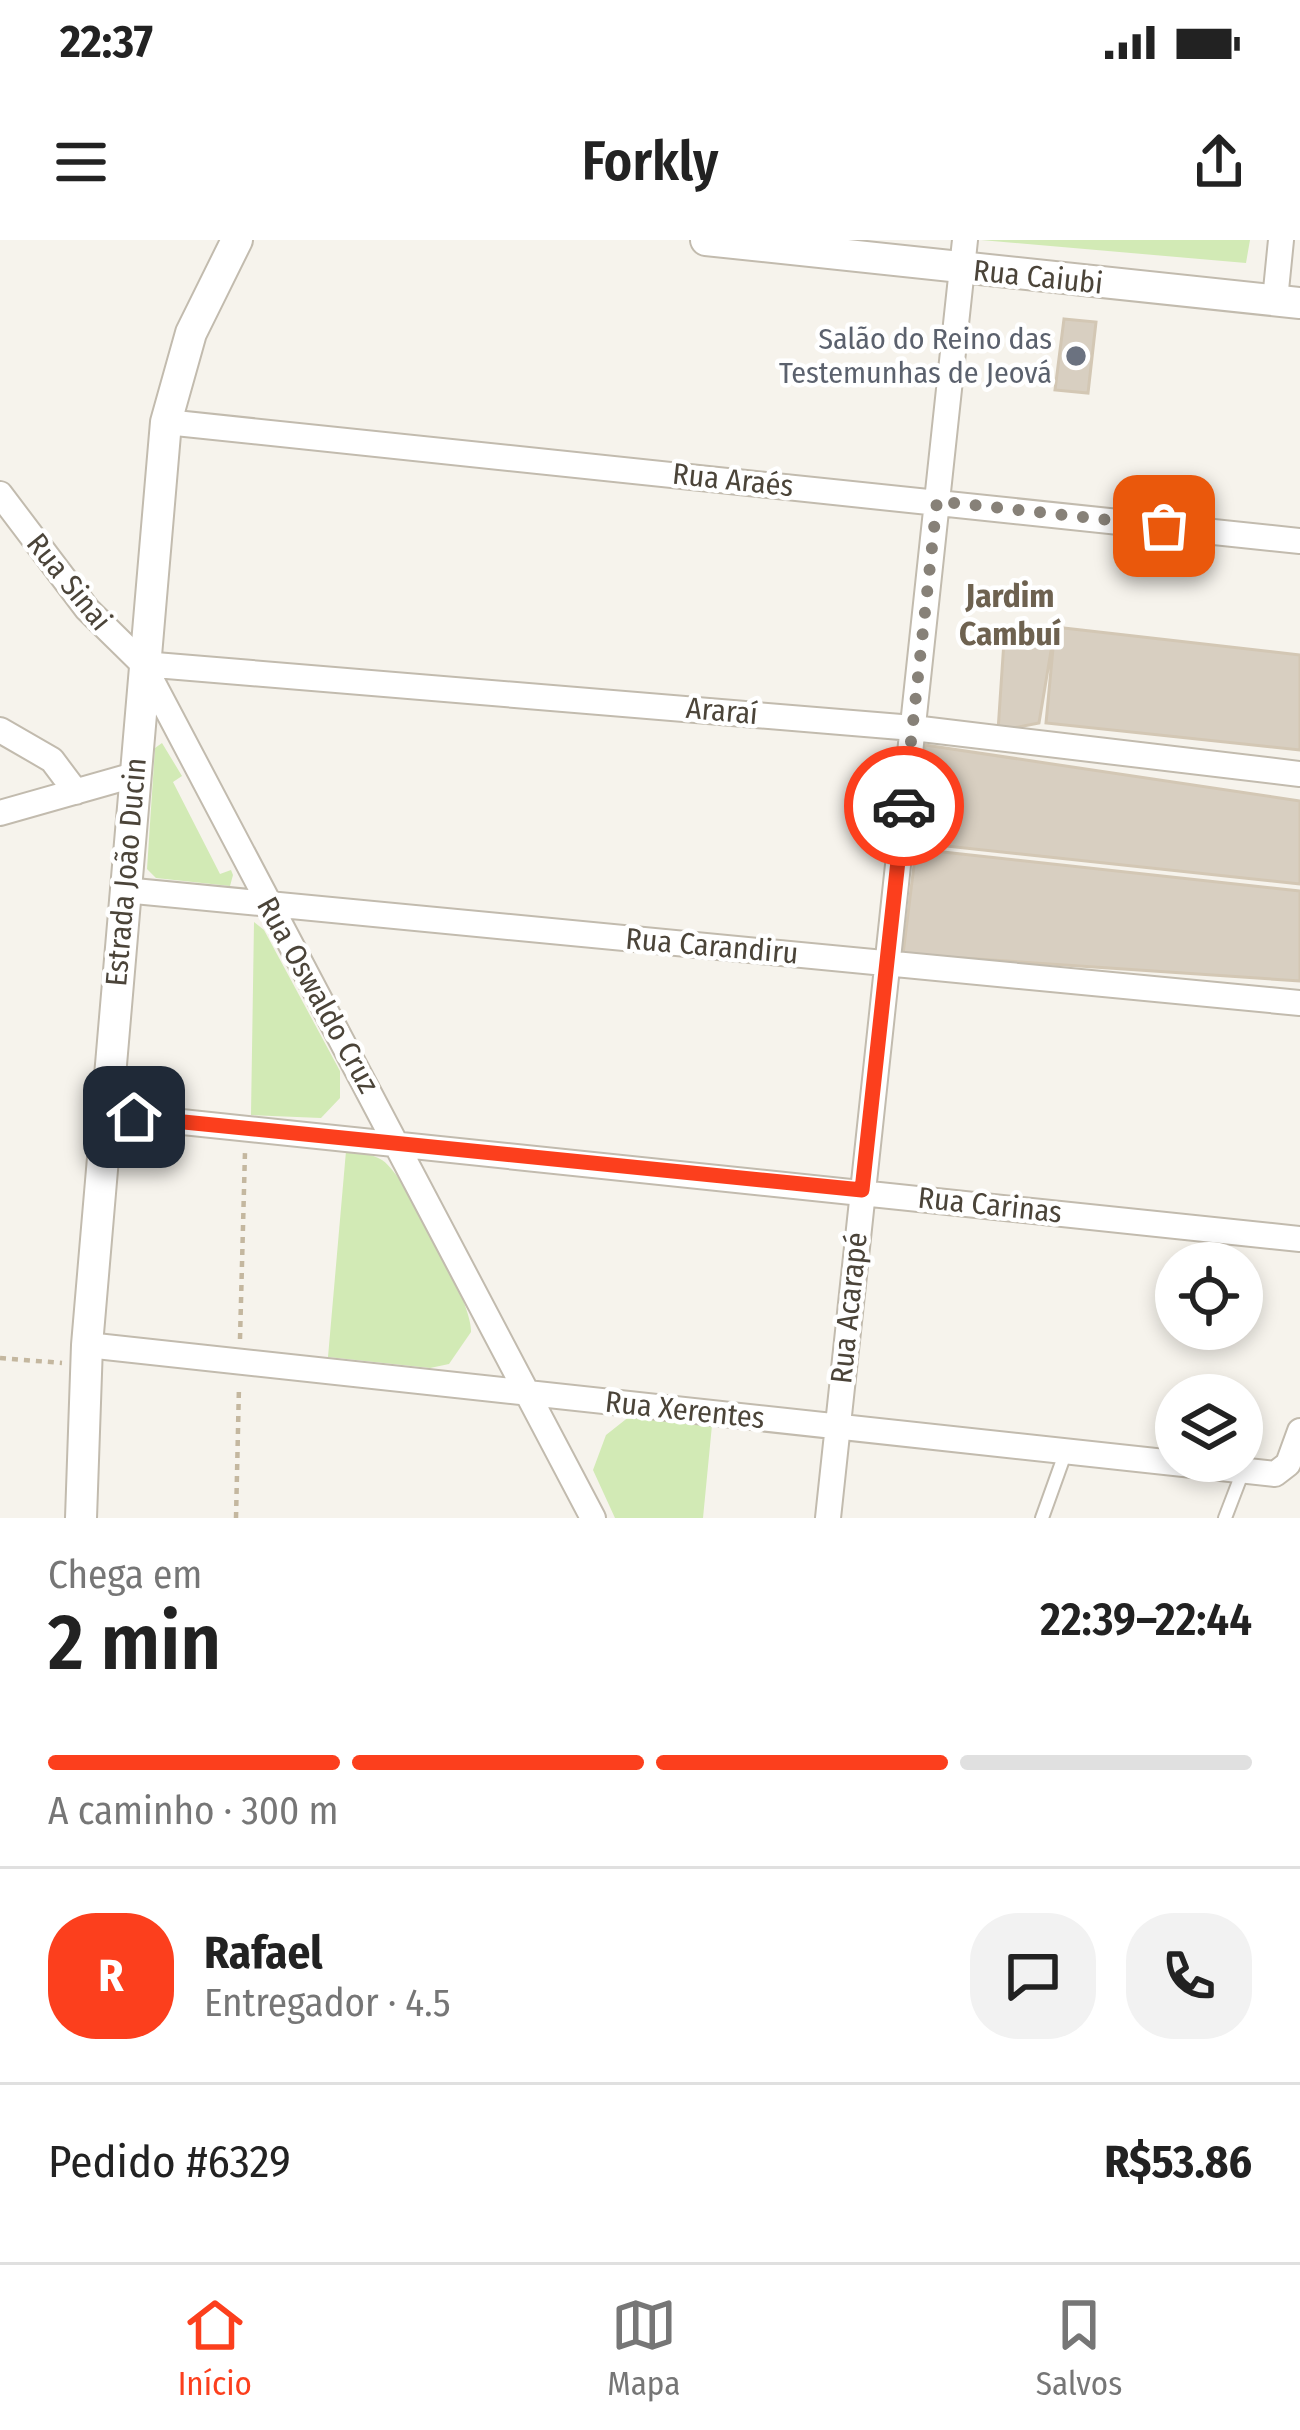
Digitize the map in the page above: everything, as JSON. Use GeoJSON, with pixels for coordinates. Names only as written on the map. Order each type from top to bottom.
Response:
{"type":"FeatureCollection","features":[{"type":"Feature","properties":{"kind":"street","name":"Estrada João Ducin"},"geometry":{"type":"LineString","coordinates":[[81,1518],[86,1355],[166,422],[176,370],[235,240]]}},
{"type":"Feature","properties":{"kind":"street","name":"Rua Caiubi"},"geometry":{"type":"LineString","coordinates":[[706,240],[964,255],[1287,302]]}},
{"type":"Feature","properties":{"kind":"street"},"geometry":{"type":"LineString","coordinates":[[1281,240],[1287,302]]}},
{"type":"Feature","properties":{"kind":"street","name":"Rua Acarapé"},"geometry":{"type":"LineString","coordinates":[[828,1518],[964,255]]}},
{"type":"Feature","properties":{"kind":"street","name":"Rua Araés"},"geometry":{"type":"LineString","coordinates":[[166,422],[1300,541]]}},
{"type":"Feature","properties":{"kind":"street","name":"Rua Sinai"},"geometry":{"type":"LineString","coordinates":[[0,494],[88,609],[143,664]]}},
{"type":"Feature","properties":{"kind":"street","name":"Araraí"},"geometry":{"type":"LineString","coordinates":[[143,664],[913,728],[1300,774]]}},
{"type":"Feature","properties":{"kind":"street","name":"Rua Oswaldo Cruz"},"geometry":{"type":"LineString","coordinates":[[143,664],[400,1144],[593,1518]]}},
{"type":"Feature","properties":{"kind":"street"},"geometry":{"type":"LineString","coordinates":[[0,730],[52,760],[76,791]]}},
{"type":"Feature","properties":{"kind":"street"},"geometry":{"type":"LineString","coordinates":[[0,813],[134,776]]}},
{"type":"Feature","properties":{"kind":"street","name":"Rua Carandiru"},"geometry":{"type":"LineString","coordinates":[[124,890],[1300,1003]]}},
{"type":"Feature","properties":{"kind":"street","name":"Rua Carinas"},"geometry":{"type":"LineString","coordinates":[[106,1114],[1300,1239]]}},
{"type":"Feature","properties":{"kind":"street","name":"Rua Xerentes"},"geometry":{"type":"LineString","coordinates":[[86,1355],[240,1362],[1155,1460]]}},
{"type":"Feature","properties":{"kind":"street","name":"Rua Xerentes"},"geometry":{"type":"LineString","coordinates":[[1263,1471],[1282,1472],[1300,1431]]}},
{"type":"Feature","properties":{"kind":"lane"},"geometry":{"type":"LineString","coordinates":[[1042,1518],[1066,1451]]}},
{"type":"Feature","properties":{"kind":"lane"},"geometry":{"type":"LineString","coordinates":[[1226,1518],[1240,1482]]}},
{"type":"Feature","properties":{"kind":"path"},"geometry":{"type":"LineString","coordinates":[[236,1518],[246,1129]]}},
{"type":"Feature","properties":{"kind":"path"},"geometry":{"type":"LineString","coordinates":[[0,1358],[86,1355]]}},
{"type":"Feature","properties":{"kind":"green space"},"geometry":{"type":"Polygon","coordinates":[[[981,240],[1250,240],[1246,263],[981,240]]]}},
{"type":"Feature","properties":{"kind":"green space"},"geometry":{"type":"Polygon","coordinates":[[[162,743],[182,776],[173,782],[220,874],[231,870],[230,886],[156,878],[147,869],[155,748],[162,743]]]}},
{"type":"Feature","properties":{"kind":"green space"},"geometry":{"type":"Polygon","coordinates":[[[254,922],[264,930],[340,1071],[340,1098],[321,1118],[251,1115],[254,922]]]}},
{"type":"Feature","properties":{"kind":"green space"},"geometry":{"type":"Polygon","coordinates":[[[346,1151],[378,1158],[393,1171],[450,1269],[471,1332],[449,1364],[430,1368],[328,1357],[346,1151]]]}},
{"type":"Feature","properties":{"kind":"green space"},"geometry":{"type":"Polygon","coordinates":[[[630,1416],[712,1425],[703,1518],[615,1518],[593,1470],[606,1435],[630,1416]]]}},
{"type":"Feature","properties":{"kind":"building","name":"Salão do Reino das Testemunhas de Jeová"},"geometry":{"type":"Polygon","coordinates":[[[1064,319],[1096,322],[1088,393],[1055,390],[1064,319]]]}},
{"type":"Feature","properties":{"kind":"building"},"geometry":{"type":"Polygon","coordinates":[[[1005,626],[1055,627],[1039,723],[998,731],[1005,626]]]}},
{"type":"Feature","properties":{"kind":"building"},"geometry":{"type":"Polygon","coordinates":[[[1055,627],[1300,655],[1300,750],[1046,723],[1055,627]]]}},
{"type":"Feature","properties":{"kind":"building"},"geometry":{"type":"Polygon","coordinates":[[[925,745],[1300,801],[1300,884],[918,843],[925,745]]]}},
{"type":"Feature","properties":{"kind":"building"},"geometry":{"type":"Polygon","coordinates":[[[916,849],[1300,891],[1300,981],[903,954],[916,849]]]}},
{"type":"Feature","properties":{"kind":"way so far"},"geometry":{"type":"LineString","coordinates":[[904,806],[937,501],[1164,526]]}},
{"type":"Feature","properties":{"kind":"place","name":"Salão do Reino das Testemunhas de Jeová"},"geometry":{"type":"Point","coordinates":[1076,356]}},
{"type":"Feature","properties":{"kind":"district","name":"Jardim Cambuí"},"geometry":{"type":"Point","coordinates":[1010,615]}},
{"type":"Feature","properties":{"kind":"route"},"geometry":{"type":"LineString","coordinates":[[134,1117],[862,1190],[904,806]]}}]}
